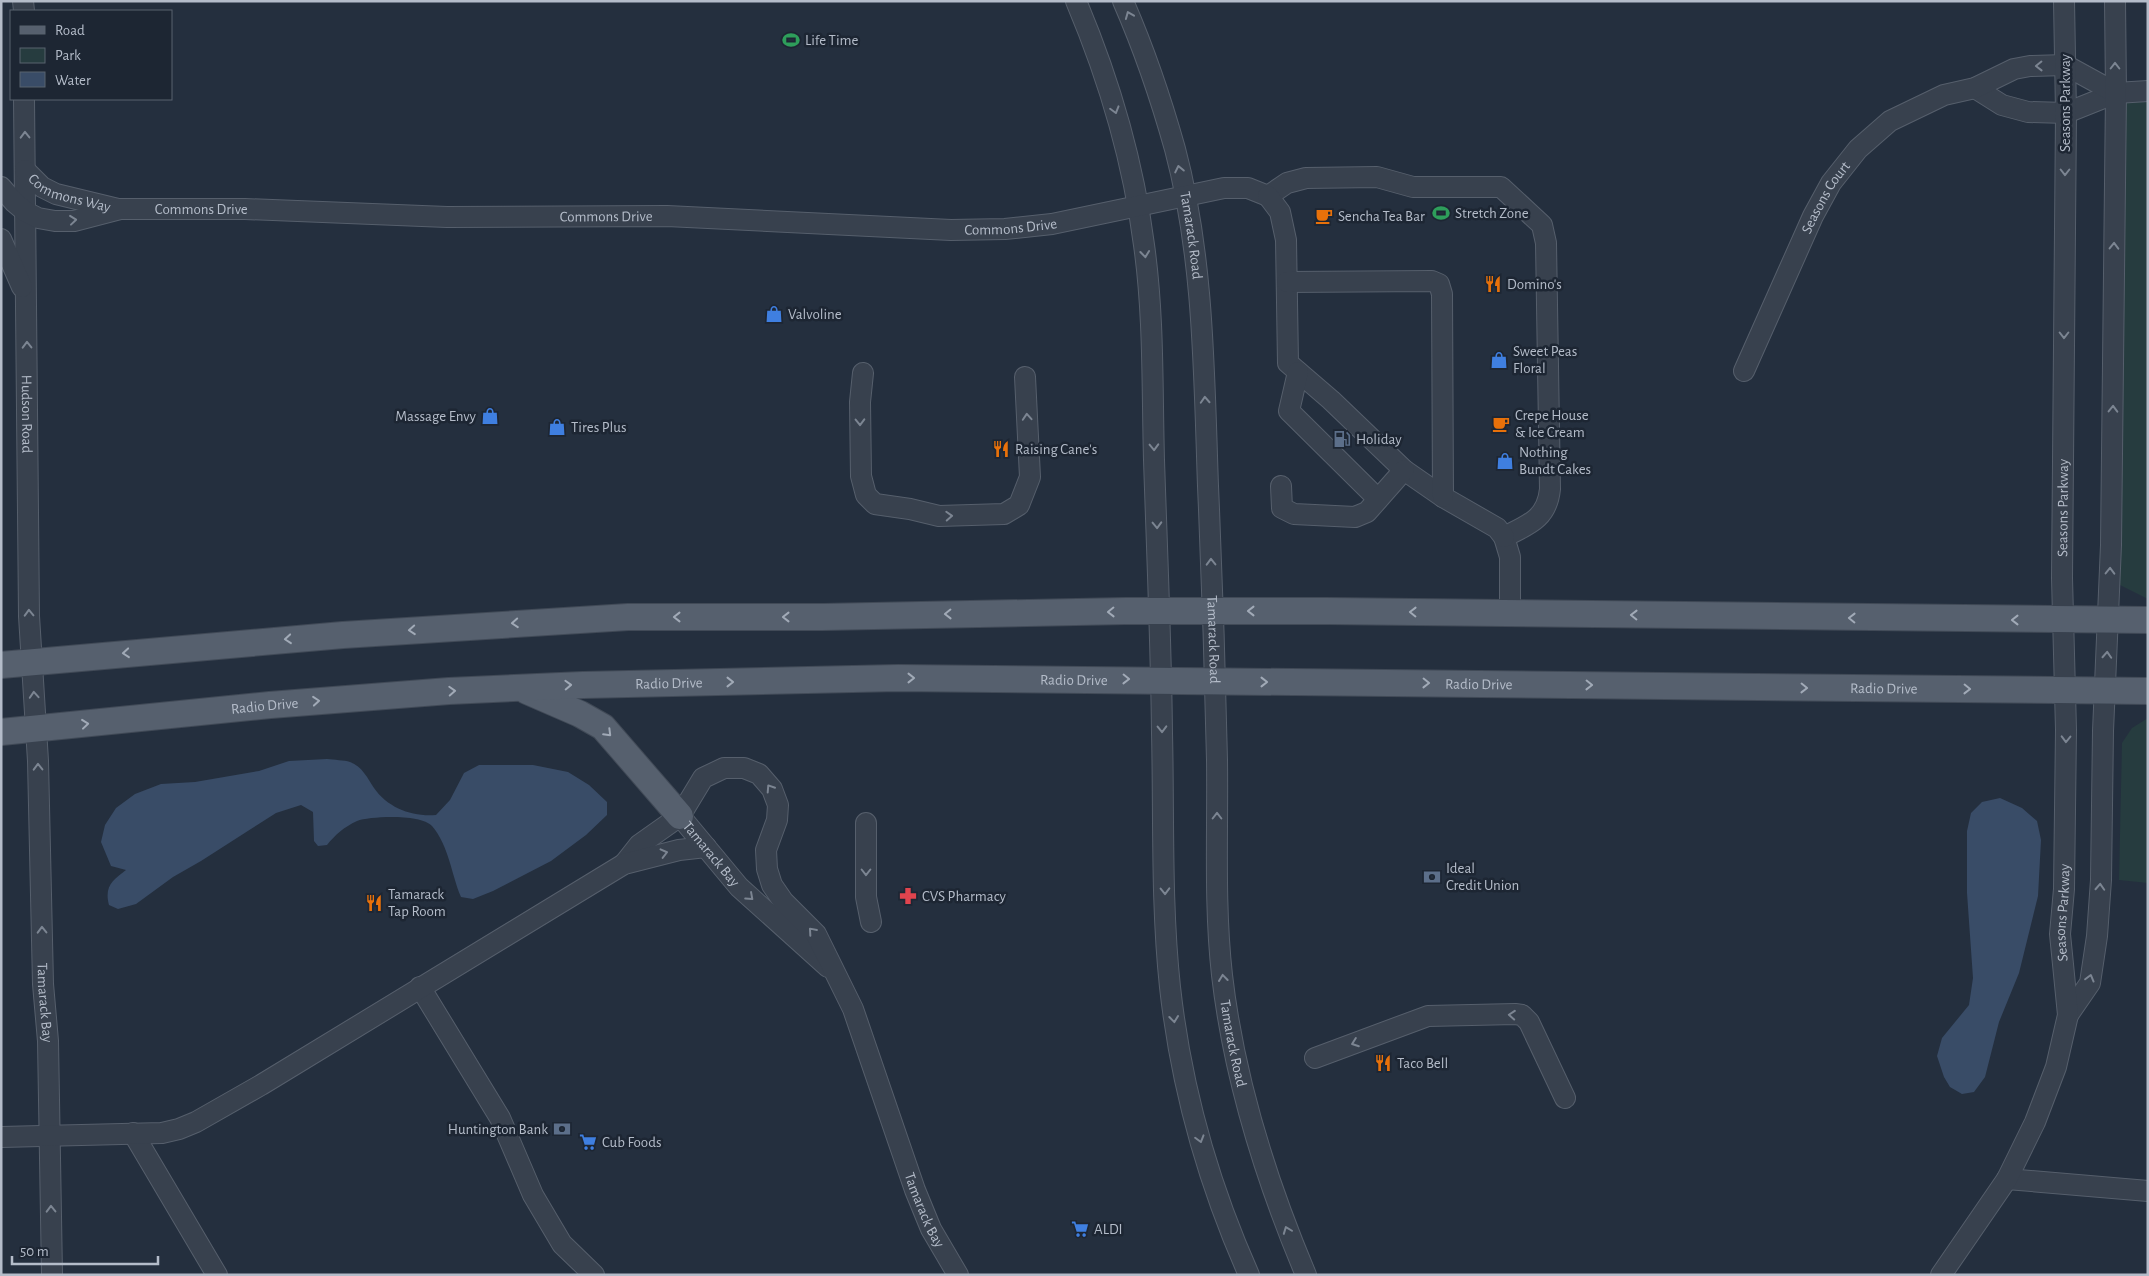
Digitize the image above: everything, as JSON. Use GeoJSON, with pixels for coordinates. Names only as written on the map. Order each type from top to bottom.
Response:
{"type":"FeatureCollection","features":[{"type":"Feature","properties":{"kind":"main road"},"geometry":{"type":"LineString","coordinates":[[1,665],[383,632],[628,617],[814,617],[1213,611],[2148,620]]}},
{"type":"Feature","properties":{"kind":"main road","name":"Radio Drive"},"geometry":{"type":"LineString","coordinates":[[1,732],[313,701],[519,687],[898,678],[2148,691]]}},
{"type":"Feature","properties":{"kind":"main road"},"geometry":{"type":"LineString","coordinates":[[519,687],[572,710],[603,727],[680,816]]}},
{"type":"Feature","properties":{"kind":"street"},"geometry":{"type":"LineString","coordinates":[[1076,1],[1104,72],[1127,152],[1138,206],[1150,298],[1160,611],[1166,922],[1170,985],[1177,1040],[1187,1092],[1207,1164],[1221,1207],[1249,1275]]}},
{"type":"Feature","properties":{"kind":"street","name":"Tamarack Road"},"geometry":{"type":"LineString","coordinates":[[1123,1],[1142,47],[1175,150],[1185,196],[1198,288],[1213,611],[1218,917],[1222,974],[1229,1026],[1239,1078],[1258,1148],[1279,1208],[1306,1275]]}},
{"type":"Feature","properties":{"kind":"street","name":"Seasons Parkway"},"geometry":{"type":"LineString","coordinates":[[1941,1275],[2008,1179],[2036,1122],[2056,1066],[2068,1015],[2060,934],[2064,880],[2065,690],[2066,113],[2064,1]]}},
{"type":"Feature","properties":{"kind":"street","name":"Seasons Parkway"},"geometry":{"type":"LineString","coordinates":[[2068,1015],[2090,983],[2097,936],[2101,880],[2105,691],[2111,545],[2116,93],[2114,1]]}},
{"type":"Feature","properties":{"kind":"street"},"geometry":{"type":"LineString","coordinates":[[2065,65],[2116,93]]}},
{"type":"Feature","properties":{"kind":"street","name":"Seasons Court"},"geometry":{"type":"LineString","coordinates":[[1744,371],[1813,216],[1831,183],[1858,149],[1890,121],[1944,95],[1975,88],[2014,69],[2030,66],[2065,65]]}},
{"type":"Feature","properties":{"kind":"street"},"geometry":{"type":"LineString","coordinates":[[1975,88],[2002,105],[2014,110],[2066,113],[2116,93],[2148,91]]}},
{"type":"Feature","properties":{"kind":"street","name":"Hudson Road"},"geometry":{"type":"LineString","coordinates":[[24,100],[29,616],[36,729]]}},
{"type":"Feature","properties":{"kind":"street","name":"Commons Way"},"geometry":{"type":"LineString","coordinates":[[25,170],[42,187],[56,194],[120,209]]}},
{"type":"Feature","properties":{"kind":"street"},"geometry":{"type":"LineString","coordinates":[[1504,537],[1539,517],[1549,498],[1546,243],[1542,225],[1504,188],[1497,186],[1413,187],[1377,177],[1306,178],[1287,183],[1268,196],[1280,212],[1286,240],[1288,363],[1331,400],[1404,470],[1443,497],[1497,528],[1504,537],[1510,557],[1510,613]]}},
{"type":"Feature","properties":{"kind":"street"},"geometry":{"type":"LineString","coordinates":[[1,187],[26,212]]}},
{"type":"Feature","properties":{"kind":"street","name":"Commons Drive"},"geometry":{"type":"LineString","coordinates":[[26,212],[48,220],[74,221],[120,209],[245,209],[448,217],[667,216],[979,230],[1052,224],[1185,196],[1239,187],[1259,191],[1268,196]]}},
{"type":"Feature","properties":{"kind":"street"},"geometry":{"type":"LineString","coordinates":[[1,239],[26,298]]}},
{"type":"Feature","properties":{"kind":"street"},"geometry":{"type":"LineString","coordinates":[[1287,282],[1432,281],[1439,284],[1442,294],[1443,497]]}},
{"type":"Feature","properties":{"kind":"street"},"geometry":{"type":"LineString","coordinates":[[1298,372],[1289,411],[1378,499]]}},
{"type":"Feature","properties":{"kind":"street"},"geometry":{"type":"LineString","coordinates":[[863,373],[860,402],[861,476],[866,495],[875,504],[910,509],[939,516],[1004,514],[1019,505],[1030,476],[1025,377]]}},
{"type":"Feature","properties":{"kind":"street"},"geometry":{"type":"LineString","coordinates":[[1281,486],[1282,508],[1294,514],[1355,517],[1366,512],[1404,470]]}},
{"type":"Feature","properties":{"kind":"street","name":"Tamarack Bay"},"geometry":{"type":"LineString","coordinates":[[36,729],[43,984],[48,1040],[52,1275]]}},
{"type":"Feature","properties":{"kind":"street","name":"Tamarack Bay"},"geometry":{"type":"LineString","coordinates":[[834,974],[816,934],[783,901],[772,885],[767,869],[766,850],[776,820],[778,806],[772,789],[759,774],[744,768],[724,768],[704,778],[680,816],[739,887],[841,982],[853,1009],[914,1190],[930,1229],[958,1275]]}},
{"type":"Feature","properties":{"kind":"street"},"geometry":{"type":"LineString","coordinates":[[624,864],[640,845],[680,816]]}},
{"type":"Feature","properties":{"kind":"street"},"geometry":{"type":"LineString","coordinates":[[866,823],[866,897],[871,922]]}},
{"type":"Feature","properties":{"kind":"street"},"geometry":{"type":"LineString","coordinates":[[1,1137],[162,1133],[179,1129],[196,1122],[261,1085],[624,864],[679,850],[706,848]]}},
{"type":"Feature","properties":{"kind":"street"},"geometry":{"type":"LineString","coordinates":[[420,987],[500,1118],[533,1195],[562,1244],[594,1275]]}},
{"type":"Feature","properties":{"kind":"street"},"geometry":{"type":"LineString","coordinates":[[1315,1058],[1435,1015],[1522,1016],[1530,1022],[1565,1098]]}},
{"type":"Feature","properties":{"kind":"street"},"geometry":{"type":"LineString","coordinates":[[133,1133],[217,1275]]}},
{"type":"Feature","properties":{"kind":"street"},"geometry":{"type":"LineString","coordinates":[[2008,1179],[2148,1191]]}},
{"type":"Feature","properties":{"kind":"green space"},"geometry":{"type":"Polygon","coordinates":[[[2148,91],[2148,599],[2110,580],[2116,93],[2148,91]]]}},
{"type":"Feature","properties":{"kind":"green space"},"geometry":{"type":"Polygon","coordinates":[[[2148,718],[2148,883],[2119,880],[2122,743],[2132,728],[2148,718]]]}},
{"type":"Feature","properties":{"kind":"water"},"geometry":{"type":"Polygon","coordinates":[[[327,759],[354,764],[386,801],[410,813],[436,815],[450,800],[464,773],[479,765],[533,765],[568,772],[589,785],[607,802],[607,815],[586,835],[551,861],[493,891],[473,899],[461,897],[442,842],[432,826],[426,822],[418,819],[396,817],[364,819],[344,829],[327,845],[318,846],[314,841],[313,812],[301,805],[276,813],[173,877],[136,904],[118,909],[109,905],[109,888],[114,880],[126,870],[111,866],[101,842],[105,825],[116,808],[135,794],[161,784],[195,782],[259,771],[289,761],[327,759]]]}},
{"type":"Feature","properties":{"kind":"water"},"geometry":{"type":"Polygon","coordinates":[[[2000,798],[2022,808],[2037,821],[2041,840],[2038,896],[2019,973],[1999,1022],[1985,1077],[1974,1092],[1962,1094],[1950,1087],[1944,1077],[1937,1056],[1942,1038],[1969,1005],[1973,978],[1967,893],[1967,831],[1971,813],[1982,802],[2000,798]]]}},
{"type":"Feature","properties":{"kind":"place","name":"Life Time"},"geometry":{"type":"Point","coordinates":[791,40]}},
{"type":"Feature","properties":{"kind":"place","name":"Stretch Zone"},"geometry":{"type":"Point","coordinates":[1441,213]}},
{"type":"Feature","properties":{"kind":"place","name":"Sencha Tea Bar"},"geometry":{"type":"Point","coordinates":[1324,216]}},
{"type":"Feature","properties":{"kind":"place","name":"Domino's"},"geometry":{"type":"Point","coordinates":[1493,284]}},
{"type":"Feature","properties":{"kind":"place","name":"Valvoline"},"geometry":{"type":"Point","coordinates":[774,314]}},
{"type":"Feature","properties":{"kind":"place","name":"Sweet Peas Floral"},"geometry":{"type":"Point","coordinates":[1499,360]}},
{"type":"Feature","properties":{"kind":"place","name":"Massage Envy"},"geometry":{"type":"Point","coordinates":[490,416]}},
{"type":"Feature","properties":{"kind":"place","name":"Crepe House & Ice Cream"},"geometry":{"type":"Point","coordinates":[1501,424]}},
{"type":"Feature","properties":{"kind":"place","name":"Tires Plus"},"geometry":{"type":"Point","coordinates":[557,427]}},
{"type":"Feature","properties":{"kind":"place","name":"Holiday"},"geometry":{"type":"Point","coordinates":[1342,439]}},
{"type":"Feature","properties":{"kind":"place","name":"Raising Cane's"},"geometry":{"type":"Point","coordinates":[1001,449]}},
{"type":"Feature","properties":{"kind":"place","name":"Nothing Bundt Cakes"},"geometry":{"type":"Point","coordinates":[1505,461]}},
{"type":"Feature","properties":{"kind":"place","name":"Ideal Credit Union"},"geometry":{"type":"Point","coordinates":[1432,877]}},
{"type":"Feature","properties":{"kind":"place","name":"CVS Pharmacy"},"geometry":{"type":"Point","coordinates":[908,896]}},
{"type":"Feature","properties":{"kind":"place","name":"Tamarack Tap Room"},"geometry":{"type":"Point","coordinates":[374,903]}},
{"type":"Feature","properties":{"kind":"place","name":"Taco Bell"},"geometry":{"type":"Point","coordinates":[1383,1063]}},
{"type":"Feature","properties":{"kind":"place","name":"Huntington Bank"},"geometry":{"type":"Point","coordinates":[562,1129]}},
{"type":"Feature","properties":{"kind":"place","name":"Cub Foods"},"geometry":{"type":"Point","coordinates":[588,1142]}},
{"type":"Feature","properties":{"kind":"place","name":"ALDI"},"geometry":{"type":"Point","coordinates":[1080,1229]}}]}
